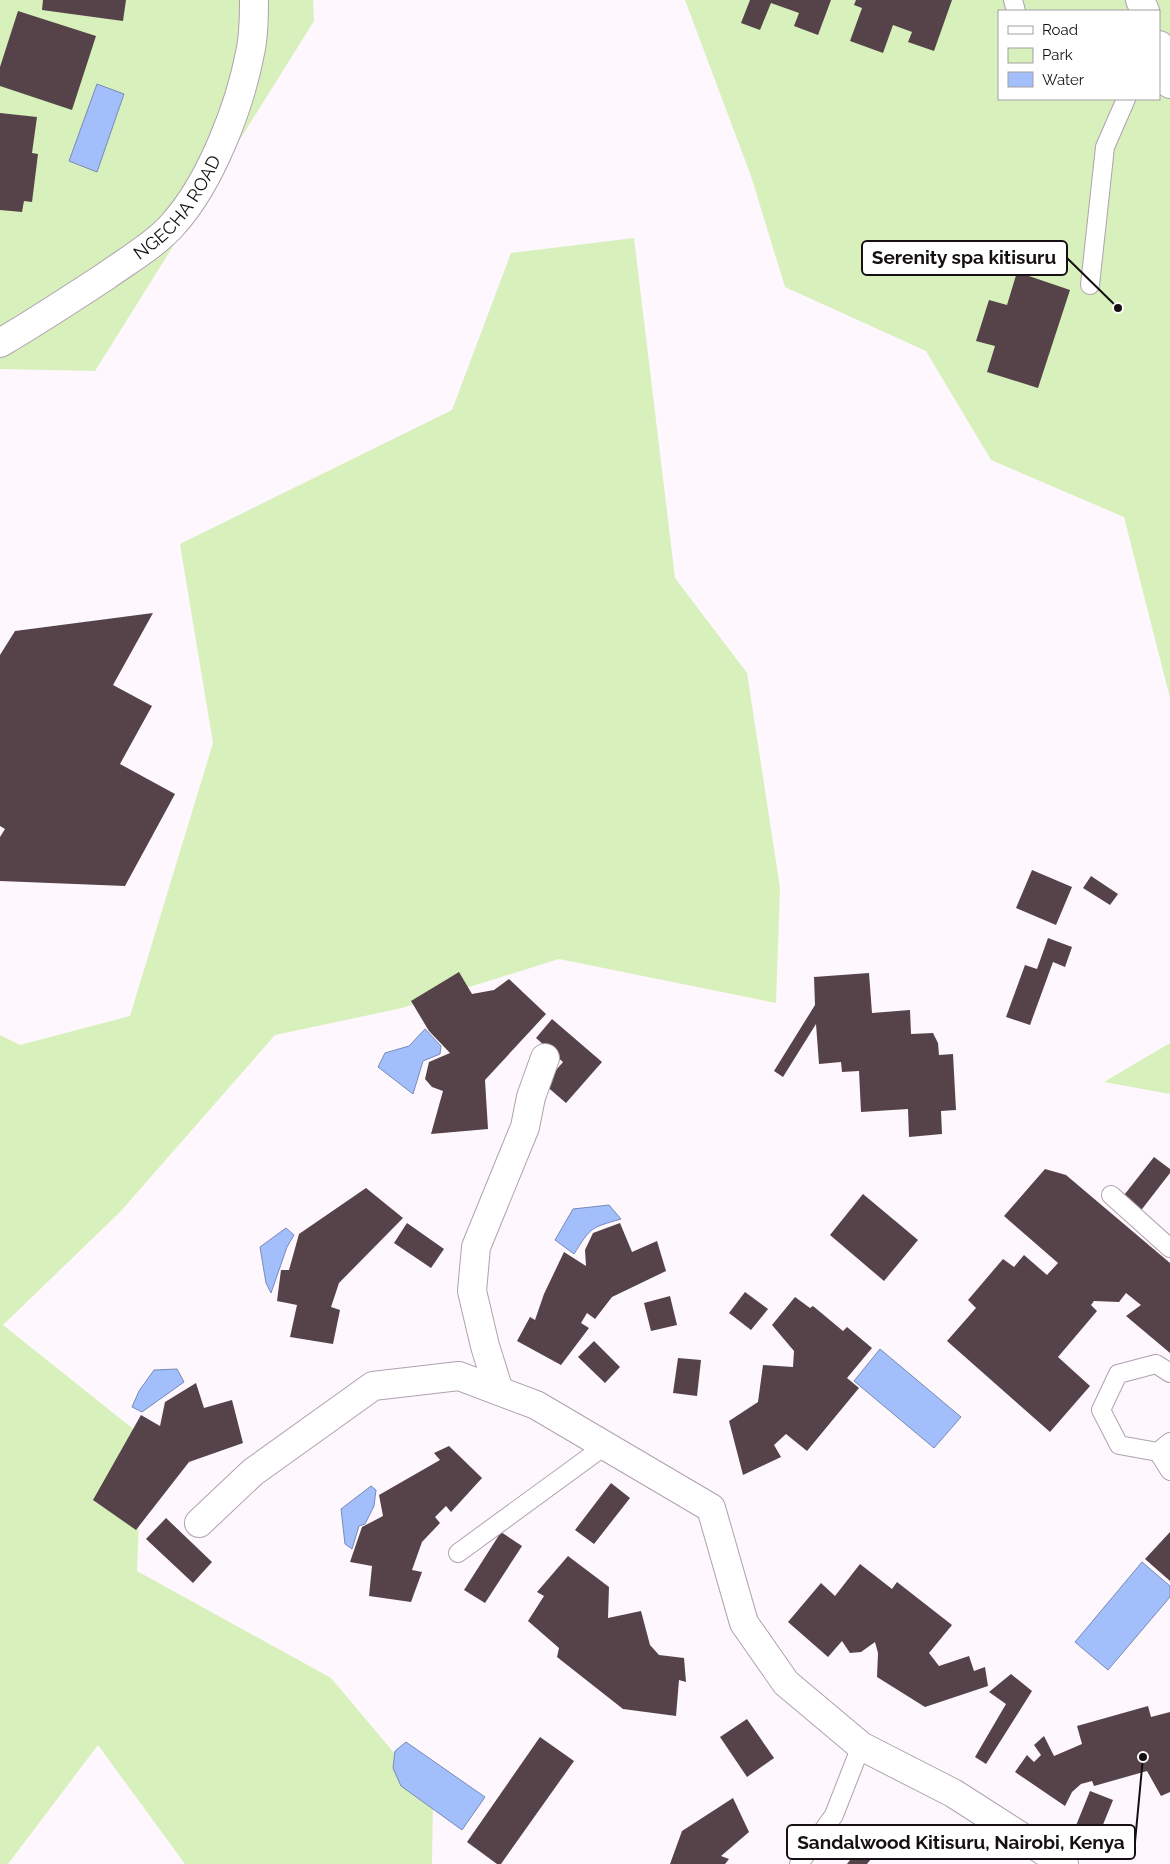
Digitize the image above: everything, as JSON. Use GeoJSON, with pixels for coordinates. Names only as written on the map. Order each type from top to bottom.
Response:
{"type":"FeatureCollection","features":[{"type":"Feature","properties":{"kind":"street","name":"NGECHA ROAD"},"geometry":{"type":"LineString","coordinates":[[0,343],[45,316],[138,254],[175,223],[199,188],[223,140],[238,98],[250,52],[254,0]]}},
{"type":"Feature","properties":{"kind":"street"},"geometry":{"type":"LineString","coordinates":[[1160,51],[1165,79]]}},
{"type":"Feature","properties":{"kind":"street"},"geometry":{"type":"LineString","coordinates":[[499,1391],[485,1346],[472,1291],[476,1247],[525,1126],[530,1097],[545,1058]]}},
{"type":"Feature","properties":{"kind":"street"},"geometry":{"type":"LineString","coordinates":[[199,1523],[253,1472],[372,1386],[459,1376],[536,1405],[711,1508],[744,1622],[786,1683],[861,1746],[953,1793],[1064,1864]]}},
{"type":"Feature","properties":{"kind":"lane"},"geometry":{"type":"LineString","coordinates":[[1090,285],[1105,147],[1126,100]]}},
{"type":"Feature","properties":{"kind":"lane"},"geometry":{"type":"LineString","coordinates":[[1111,1195],[1170,1248]]}},
{"type":"Feature","properties":{"kind":"lane"},"geometry":{"type":"LineString","coordinates":[[1170,1373],[1156,1364],[1118,1374],[1102,1410],[1119,1445],[1164,1448],[1170,1471]]}},
{"type":"Feature","properties":{"kind":"lane"},"geometry":{"type":"LineString","coordinates":[[458,1553],[606,1445]]}},
{"type":"Feature","properties":{"kind":"lane"},"geometry":{"type":"LineString","coordinates":[[799,1864],[834,1814],[861,1746]]}},
{"type":"Feature","properties":{"kind":"green space"},"geometry":{"type":"Polygon","coordinates":[[[0,0],[313,0],[314,21],[95,371],[0,369],[0,0]]]}},
{"type":"Feature","properties":{"kind":"green space"},"geometry":{"type":"Polygon","coordinates":[[[685,0],[1170,0],[1170,698],[1124,517],[991,460],[926,351],[785,287],[751,176],[685,0]]]}},
{"type":"Feature","properties":{"kind":"green space"},"geometry":{"type":"Polygon","coordinates":[[[634,238],[675,578],[747,673],[780,888],[776,1003],[559,959],[402,1008],[275,1035],[120,1212],[3,1325],[142,1436],[137,1571],[331,1678],[433,1799],[432,1864],[185,1864],[98,1745],[8,1864],[0,1864],[0,1035],[20,1045],[130,1016],[213,743],[180,544],[452,410],[511,253],[634,238]]]}},
{"type":"Feature","properties":{"kind":"green space"},"geometry":{"type":"Polygon","coordinates":[[[1170,1043],[1170,1094],[1104,1082],[1170,1043]]]}},
{"type":"Feature","properties":{"kind":"water"},"geometry":{"type":"Polygon","coordinates":[[[97,84],[124,94],[97,172],[69,161],[97,84]]]}},
{"type":"Feature","properties":{"kind":"water"},"geometry":{"type":"Polygon","coordinates":[[[425,1029],[441,1046],[440,1054],[423,1061],[413,1094],[378,1067],[385,1053],[409,1046],[425,1029]]]}},
{"type":"Feature","properties":{"kind":"water"},"geometry":{"type":"Polygon","coordinates":[[[609,1205],[621,1219],[603,1224],[592,1230],[584,1238],[574,1254],[555,1240],[573,1209],[609,1205]]]}},
{"type":"Feature","properties":{"kind":"water"},"geometry":{"type":"Polygon","coordinates":[[[286,1228],[294,1235],[287,1247],[271,1293],[266,1283],[260,1247],[286,1228]]]}},
{"type":"Feature","properties":{"kind":"water"},"geometry":{"type":"Polygon","coordinates":[[[880,1349],[961,1417],[934,1448],[854,1381],[880,1349]]]}},
{"type":"Feature","properties":{"kind":"water"},"geometry":{"type":"Polygon","coordinates":[[[177,1369],[184,1382],[142,1412],[132,1407],[139,1391],[154,1370],[177,1369]]]}},
{"type":"Feature","properties":{"kind":"water"},"geometry":{"type":"Polygon","coordinates":[[[371,1486],[376,1490],[374,1506],[365,1524],[359,1526],[352,1549],[345,1544],[341,1509],[371,1486]]]}},
{"type":"Feature","properties":{"kind":"water"},"geometry":{"type":"Polygon","coordinates":[[[1142,1562],[1170,1586],[1170,1597],[1108,1670],[1075,1642],[1142,1562]]]}},
{"type":"Feature","properties":{"kind":"water"},"geometry":{"type":"Polygon","coordinates":[[[406,1742],[485,1797],[462,1830],[401,1786],[393,1768],[395,1751],[406,1742]]]}},
{"type":"Feature","properties":{"kind":"building"},"geometry":{"type":"Polygon","coordinates":[[[43,0],[126,0],[123,21],[42,10],[43,0]]]}},
{"type":"Feature","properties":{"kind":"building"},"geometry":{"type":"Polygon","coordinates":[[[750,0],[831,0],[818,35],[794,26],[799,13],[771,3],[760,30],[741,23],[750,0]]]}},
{"type":"Feature","properties":{"kind":"building"},"geometry":{"type":"Polygon","coordinates":[[[856,0],[952,0],[934,51],[908,42],[912,32],[893,25],[883,53],[850,41],[862,8],[854,5],[856,0]]]}},
{"type":"Feature","properties":{"kind":"building"},"geometry":{"type":"Polygon","coordinates":[[[18,11],[96,36],[72,110],[0,86],[0,67],[18,11]]]}},
{"type":"Feature","properties":{"kind":"building"},"geometry":{"type":"Polygon","coordinates":[[[0,113],[37,117],[32,153],[38,154],[32,202],[24,201],[22,212],[0,210],[0,113]]]}},
{"type":"Feature","properties":{"kind":"building"},"geometry":{"type":"Polygon","coordinates":[[[1017,272],[1070,290],[1038,388],[987,372],[995,346],[976,341],[989,300],[1007,305],[1017,272]]]}},
{"type":"Feature","properties":{"kind":"building"},"geometry":{"type":"Polygon","coordinates":[[[153,613],[113,685],[152,706],[120,764],[175,794],[125,886],[0,881],[0,837],[5,829],[0,826],[0,655],[15,631],[153,613]]]}},
{"type":"Feature","properties":{"kind":"building"},"geometry":{"type":"Polygon","coordinates":[[[1032,870],[1072,887],[1056,925],[1016,908],[1032,870]]]}},
{"type":"Feature","properties":{"kind":"building"},"geometry":{"type":"Polygon","coordinates":[[[1091,876],[1118,894],[1110,905],[1083,888],[1091,876]]]}},
{"type":"Feature","properties":{"kind":"building"},"geometry":{"type":"Polygon","coordinates":[[[1048,938],[1072,947],[1065,967],[1053,962],[1030,1025],[1006,1017],[1025,965],[1037,969],[1048,938]]]}},
{"type":"Feature","properties":{"kind":"building"},"geometry":{"type":"Polygon","coordinates":[[[459,972],[472,994],[494,990],[509,979],[546,1014],[485,1080],[488,1129],[431,1134],[443,1091],[432,1087],[425,1079],[429,1062],[450,1053],[429,1031],[411,1001],[459,972]]]}},
{"type":"Feature","properties":{"kind":"building"},"geometry":{"type":"Polygon","coordinates":[[[869,973],[872,1013],[910,1010],[911,1034],[933,1033],[938,1043],[939,1055],[953,1054],[956,1110],[941,1111],[942,1134],[909,1137],[908,1109],[861,1112],[859,1071],[842,1072],[841,1062],[819,1064],[816,1024],[783,1077],[774,1071],[815,1005],[814,977],[869,973]]]}},
{"type":"Feature","properties":{"kind":"building"},"geometry":{"type":"Polygon","coordinates":[[[552,1019],[602,1062],[566,1103],[544,1084],[563,1062],[536,1038],[552,1019]]]}},
{"type":"Feature","properties":{"kind":"building"},"geometry":{"type":"Polygon","coordinates":[[[1154,1157],[1170,1169],[1170,1173],[1139,1213],[1121,1199],[1154,1157]]]}},
{"type":"Feature","properties":{"kind":"building"},"geometry":{"type":"Polygon","coordinates":[[[1045,1169],[1066,1175],[1170,1263],[1170,1353],[1126,1316],[1141,1305],[1126,1293],[1119,1302],[1094,1301],[1091,1305],[1097,1311],[1058,1357],[1090,1386],[1050,1432],[947,1341],[976,1308],[968,1300],[1003,1259],[1014,1267],[1024,1255],[1047,1275],[1058,1263],[1004,1216],[1045,1169]]]}},
{"type":"Feature","properties":{"kind":"building"},"geometry":{"type":"Polygon","coordinates":[[[366,1188],[403,1218],[339,1283],[331,1307],[340,1310],[333,1344],[290,1337],[297,1305],[277,1301],[281,1270],[289,1270],[299,1234],[366,1188]]]}},
{"type":"Feature","properties":{"kind":"building"},"geometry":{"type":"Polygon","coordinates":[[[863,1194],[918,1240],[884,1281],[830,1235],[863,1194]]]}},
{"type":"Feature","properties":{"kind":"building"},"geometry":{"type":"Polygon","coordinates":[[[407,1223],[444,1249],[431,1268],[394,1243],[407,1223]]]}},
{"type":"Feature","properties":{"kind":"building"},"geometry":{"type":"Polygon","coordinates":[[[620,1223],[632,1252],[657,1241],[666,1271],[612,1297],[595,1319],[587,1313],[581,1323],[589,1328],[561,1365],[517,1341],[530,1317],[535,1320],[544,1294],[564,1252],[586,1266],[585,1250],[593,1233],[620,1223]]]}},
{"type":"Feature","properties":{"kind":"building"},"geometry":{"type":"Polygon","coordinates":[[[745,1292],[768,1309],[751,1330],[729,1313],[745,1292]]]}},
{"type":"Feature","properties":{"kind":"building"},"geometry":{"type":"Polygon","coordinates":[[[670,1296],[677,1325],[651,1331],[644,1303],[670,1296]]]}},
{"type":"Feature","properties":{"kind":"building"},"geometry":{"type":"Polygon","coordinates":[[[795,1297],[810,1308],[813,1306],[843,1331],[847,1327],[872,1348],[847,1378],[859,1388],[807,1451],[786,1434],[774,1445],[781,1457],[743,1475],[729,1421],[758,1402],[763,1365],[793,1367],[794,1351],[772,1325],[795,1297]]]}},
{"type":"Feature","properties":{"kind":"building"},"geometry":{"type":"Polygon","coordinates":[[[594,1341],[620,1367],[605,1383],[578,1357],[594,1341]]]}},
{"type":"Feature","properties":{"kind":"building"},"geometry":{"type":"Polygon","coordinates":[[[678,1358],[701,1360],[697,1396],[673,1393],[678,1358]]]}},
{"type":"Feature","properties":{"kind":"building"},"geometry":{"type":"Polygon","coordinates":[[[196,1383],[204,1408],[232,1400],[243,1443],[189,1462],[136,1530],[93,1500],[141,1415],[160,1426],[165,1402],[196,1383]]]}},
{"type":"Feature","properties":{"kind":"building"},"geometry":{"type":"Polygon","coordinates":[[[449,1446],[482,1478],[451,1512],[446,1506],[435,1517],[440,1523],[422,1542],[412,1570],[422,1572],[411,1602],[369,1596],[372,1566],[350,1562],[362,1527],[383,1516],[379,1495],[440,1460],[434,1453],[449,1446]]]}},
{"type":"Feature","properties":{"kind":"building"},"geometry":{"type":"Polygon","coordinates":[[[611,1483],[630,1498],[594,1544],[575,1530],[611,1483]]]}},
{"type":"Feature","properties":{"kind":"building"},"geometry":{"type":"Polygon","coordinates":[[[166,1518],[212,1562],[193,1583],[146,1539],[166,1518]]]}},
{"type":"Feature","properties":{"kind":"building"},"geometry":{"type":"Polygon","coordinates":[[[501,1532],[522,1546],[485,1603],[464,1590],[501,1532]]]}},
{"type":"Feature","properties":{"kind":"building"},"geometry":{"type":"Polygon","coordinates":[[[1170,1532],[1170,1581],[1145,1559],[1170,1532]]]}},
{"type":"Feature","properties":{"kind":"building"},"geometry":{"type":"Polygon","coordinates":[[[568,1556],[609,1587],[608,1618],[641,1611],[650,1645],[659,1655],[684,1658],[686,1682],[679,1680],[676,1716],[623,1709],[557,1657],[559,1648],[528,1621],[544,1596],[537,1592],[568,1556]]]}},
{"type":"Feature","properties":{"kind":"building"},"geometry":{"type":"Polygon","coordinates":[[[860,1564],[892,1589],[897,1582],[952,1625],[929,1653],[939,1666],[969,1656],[974,1671],[985,1667],[988,1686],[925,1707],[877,1677],[878,1653],[875,1642],[861,1652],[850,1653],[842,1641],[828,1657],[788,1622],[821,1583],[835,1596],[860,1564]]]}},
{"type":"Feature","properties":{"kind":"building"},"geometry":{"type":"Polygon","coordinates":[[[1011,1674],[1032,1691],[986,1764],[975,1757],[1006,1704],[989,1692],[1011,1674]]]}},
{"type":"Feature","properties":{"kind":"building"},"geometry":{"type":"Polygon","coordinates":[[[1148,1706],[1151,1717],[1170,1712],[1170,1792],[1161,1796],[1147,1771],[1094,1786],[1092,1781],[1081,1784],[1072,1792],[1065,1806],[1015,1772],[1027,1755],[1034,1762],[1041,1755],[1034,1745],[1044,1736],[1054,1756],[1082,1744],[1077,1726],[1148,1706]]]}},
{"type":"Feature","properties":{"kind":"building"},"geometry":{"type":"Polygon","coordinates":[[[747,1719],[774,1758],[747,1777],[720,1737],[747,1719]]]}},
{"type":"Feature","properties":{"kind":"building"},"geometry":{"type":"Polygon","coordinates":[[[540,1737],[574,1761],[501,1864],[497,1864],[467,1842],[540,1737]]]}},
{"type":"Feature","properties":{"kind":"building"},"geometry":{"type":"Polygon","coordinates":[[[1090,1791],[1113,1800],[1098,1837],[1075,1828],[1090,1791]]]}},
{"type":"Feature","properties":{"kind":"building"},"geometry":{"type":"Polygon","coordinates":[[[733,1798],[749,1832],[721,1856],[729,1859],[725,1864],[670,1864],[682,1831],[733,1798]]]}},
{"type":"Feature","properties":{"kind":"building"},"geometry":{"type":"Polygon","coordinates":[[[876,1826],[889,1836],[867,1864],[847,1864],[876,1826]]]}},
{"type":"Feature","properties":{"kind":"place","name":"Serenity spa kitisuru"},"geometry":{"type":"Point","coordinates":[1118,308]}},
{"type":"Feature","properties":{"kind":"place","name":"Sandalwood Kitisuru, Nairobi, Kenya"},"geometry":{"type":"Point","coordinates":[1143,1757]}}]}
